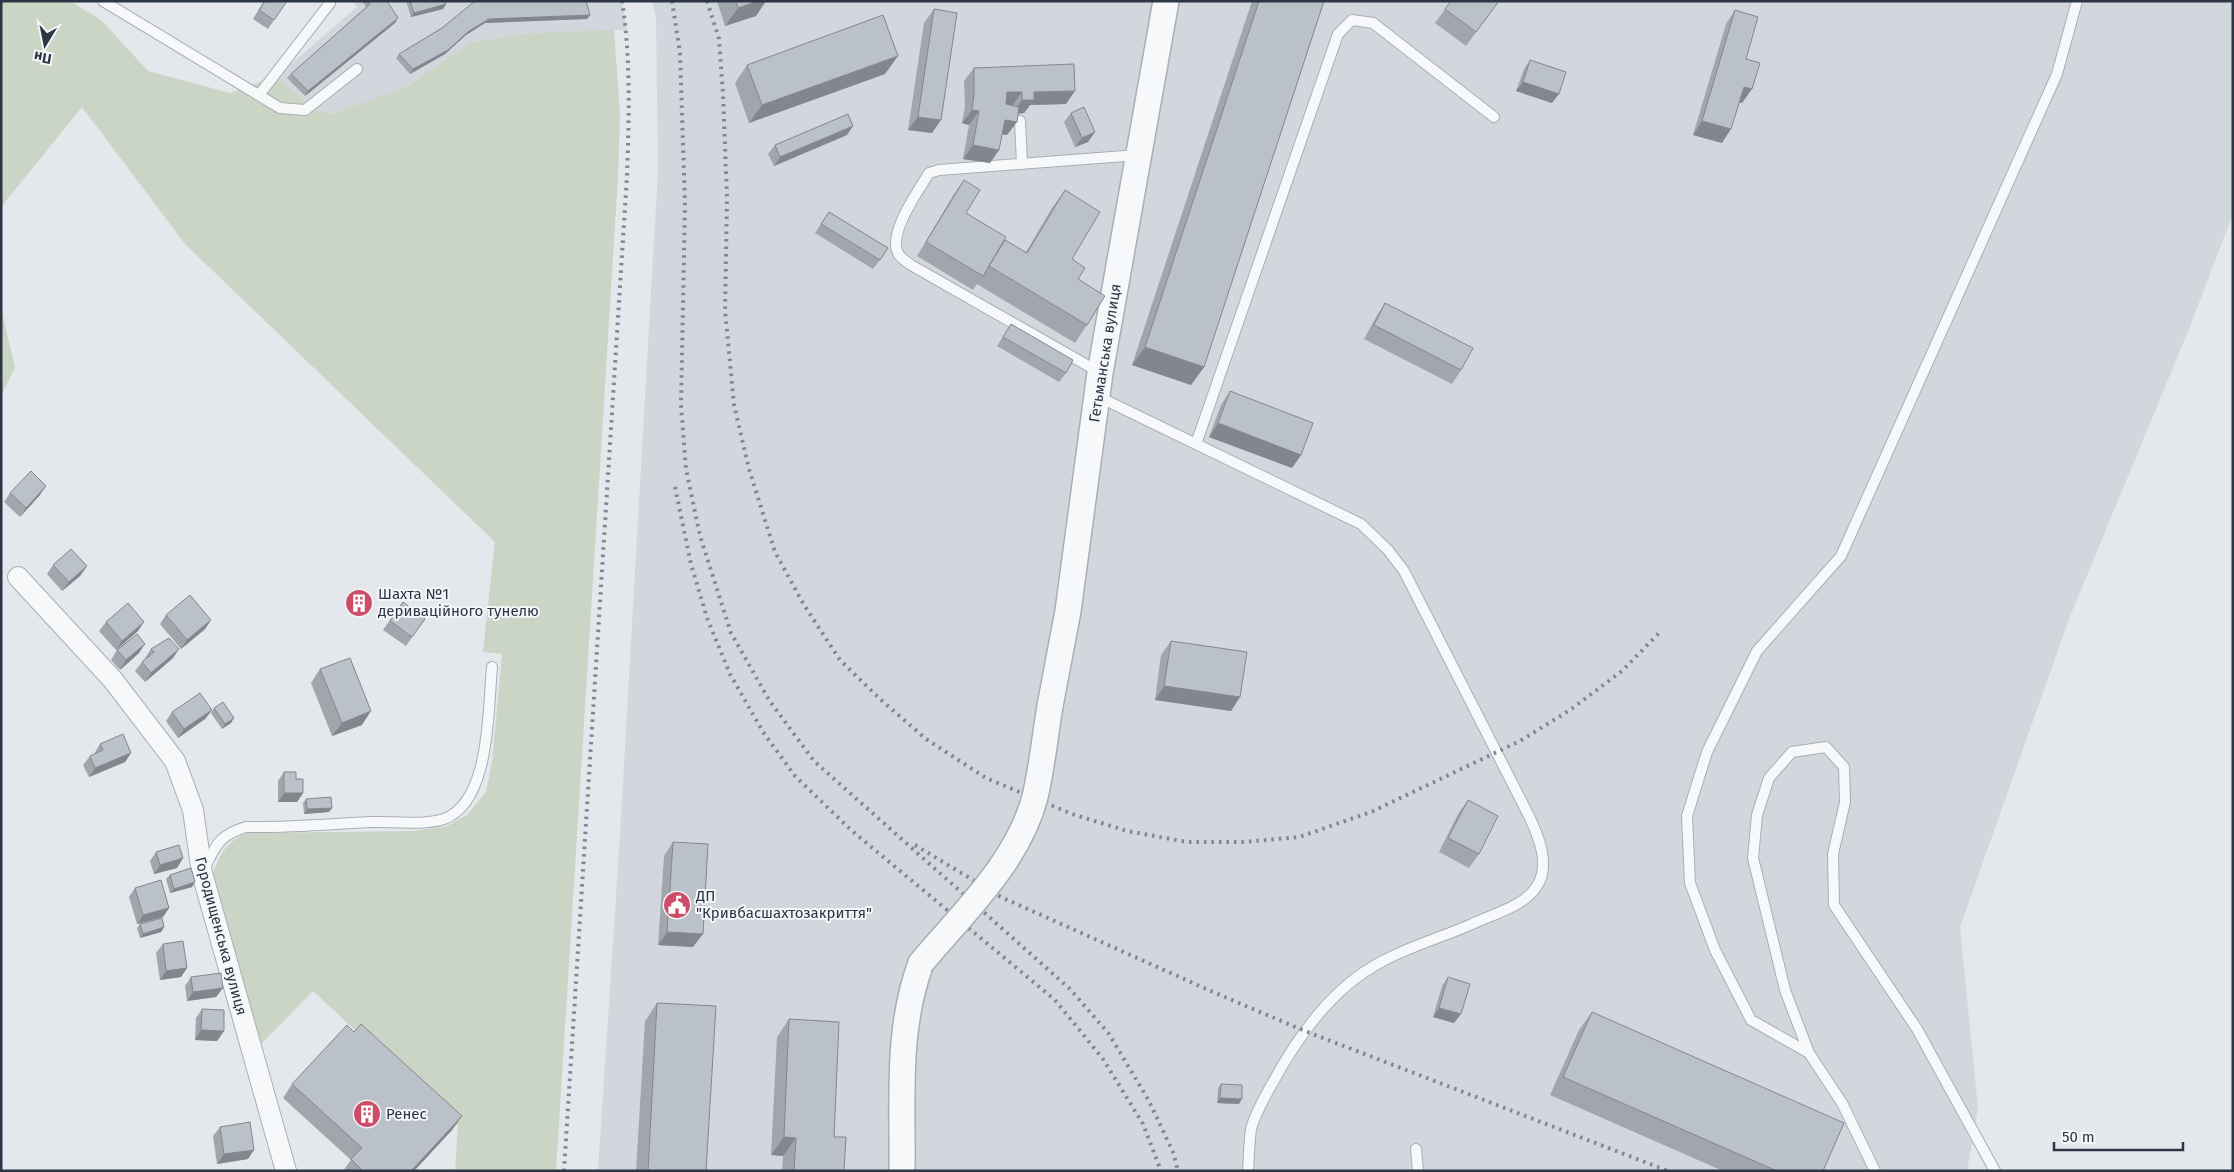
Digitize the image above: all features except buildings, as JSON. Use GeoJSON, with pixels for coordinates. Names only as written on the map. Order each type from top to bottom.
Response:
{"type":"FeatureCollection","features":[{"type":"Feature","properties":{"kind":"street","name":"Гетьманська вулиця"},"geometry":{"type":"LineString","coordinates":[[902,1171],[904,1030],[911,988],[921,963],[997,874],[1019,835],[1035,798],[1068,611],[1099,384],[1166,1]]}},
{"type":"Feature","properties":{"kind":"street","name":"Городищенська вулиця"},"geometry":{"type":"LineString","coordinates":[[18,577],[113,680],[175,761],[193,810],[202,873],[286,1171]]}},
{"type":"Feature","properties":{"kind":"lane"},"geometry":{"type":"LineString","coordinates":[[103,1],[280,108],[306,110],[357,69]]}},
{"type":"Feature","properties":{"kind":"lane"},"geometry":{"type":"LineString","coordinates":[[259,95],[330,3],[328,1]]}},
{"type":"Feature","properties":{"kind":"lane"},"geometry":{"type":"LineString","coordinates":[[1809,1053],[1751,1020],[1715,950],[1690,883],[1687,816],[1707,752],[1757,651],[1841,556],[2057,74],[2077,1]]}},
{"type":"Feature","properties":{"kind":"lane"},"geometry":{"type":"LineString","coordinates":[[1196,444],[1338,34],[1352,20],[1373,23],[1494,117]]}},
{"type":"Feature","properties":{"kind":"lane"},"geometry":{"type":"LineString","coordinates":[[1020,121],[1022,164]]}},
{"type":"Feature","properties":{"kind":"lane"},"geometry":{"type":"LineString","coordinates":[[1140,155],[939,170],[929,173],[896,231],[896,249],[900,256],[910,265],[1196,444],[1361,524],[1388,550],[1404,571],[1520,797],[1538,835],[1542,852],[1542,869],[1538,885],[1528,898],[1452,933],[1380,962],[1325,1006],[1300,1037],[1262,1102],[1252,1128],[1248,1171]]}},
{"type":"Feature","properties":{"kind":"lane"},"geometry":{"type":"LineString","coordinates":[[202,873],[216,846],[229,832],[246,827],[414,823],[444,818],[461,808],[474,789],[483,761],[492,667]]}},
{"type":"Feature","properties":{"kind":"lane"},"geometry":{"type":"LineString","coordinates":[[1875,1171],[1842,1103],[1809,1053],[1785,990],[1753,858],[1757,815],[1769,778],[1792,752],[1826,746],[1844,767],[1845,802],[1833,854],[1834,905],[1917,1029],[1995,1171]]}},
{"type":"Feature","properties":{"kind":"lane"},"geometry":{"type":"LineString","coordinates":[[1416,1149],[1418,1171]]}},
{"type":"Feature","properties":{"kind":"shaded area"},"geometry":{"type":"Polygon","coordinates":[[[353,1],[622,1],[627,30],[531,33],[473,42],[408,86],[331,114],[314,109],[277,76],[357,7],[353,1]]]}},
{"type":"Feature","properties":{"kind":"shaded area"},"geometry":{"type":"Polygon","coordinates":[[[652,1],[2233,1],[2233,214],[2189,329],[2069,619],[1960,927],[1978,1108],[1967,1171],[598,1171],[620,835],[658,170],[656,19],[652,1]]]}},
{"type":"Feature","properties":{"kind":"green space"},"geometry":{"type":"Polygon","coordinates":[[[1,1],[70,1],[101,20],[148,71],[230,93],[277,76],[314,109],[331,114],[408,86],[472,42],[531,33],[614,30],[620,115],[618,177],[556,1171],[455,1171],[458,1126],[313,991],[259,1046],[212,876],[218,862],[228,845],[247,833],[414,831],[447,826],[467,815],[486,792],[492,762],[502,654],[483,652],[495,542],[185,244],[82,107],[1,207],[1,1]]]}},
{"type":"Feature","properties":{"kind":"green space"},"geometry":{"type":"Polygon","coordinates":[[[1,308],[15,368],[1,395],[1,308]]]}},
{"type":"Feature","properties":{"kind":"railway"},"geometry":{"type":"LineString","coordinates":[[564,1171],[627,176],[628,67],[622,1]]}},
{"type":"Feature","properties":{"kind":"railway"},"geometry":{"type":"LineString","coordinates":[[672,1],[680,53],[685,204],[681,405],[686,469],[700,536],[731,633],[769,700],[814,761],[1070,989],[1109,1034],[1149,1101],[1173,1152],[1178,1171]]}},
{"type":"Feature","properties":{"kind":"railway"},"geometry":{"type":"LineString","coordinates":[[707,1],[719,39],[723,94],[727,198],[725,310],[734,405],[749,469],[775,552],[804,605],[840,660],[880,699],[926,739],[986,778],[1072,814],[1127,831],[1187,842],[1243,842],[1299,837],[1371,812],[1520,741],[1570,710],[1622,671],[1661,631]]}},
{"type":"Feature","properties":{"kind":"railway"},"geometry":{"type":"LineString","coordinates":[[675,487],[691,564],[707,618],[730,674],[763,732],[795,776],[851,830],[1055,1000],[1103,1059],[1143,1124],[1161,1171]]}},
{"type":"Feature","properties":{"kind":"railway"},"geometry":{"type":"LineString","coordinates":[[915,845],[1001,897],[1213,992],[1305,1031],[1668,1171]]}},
{"type":"Feature","properties":{"kind":"place","name":"Шахта №1 дериваційного тунелю"},"geometry":{"type":"Point","coordinates":[359,603]}},
{"type":"Feature","properties":{"kind":"place","name":"ДП \"Кривбасшахтозакриття\""},"geometry":{"type":"Point","coordinates":[677,905]}},
{"type":"Feature","properties":{"kind":"place","name":"Ренес"},"geometry":{"type":"Point","coordinates":[367,1114]}}]}
